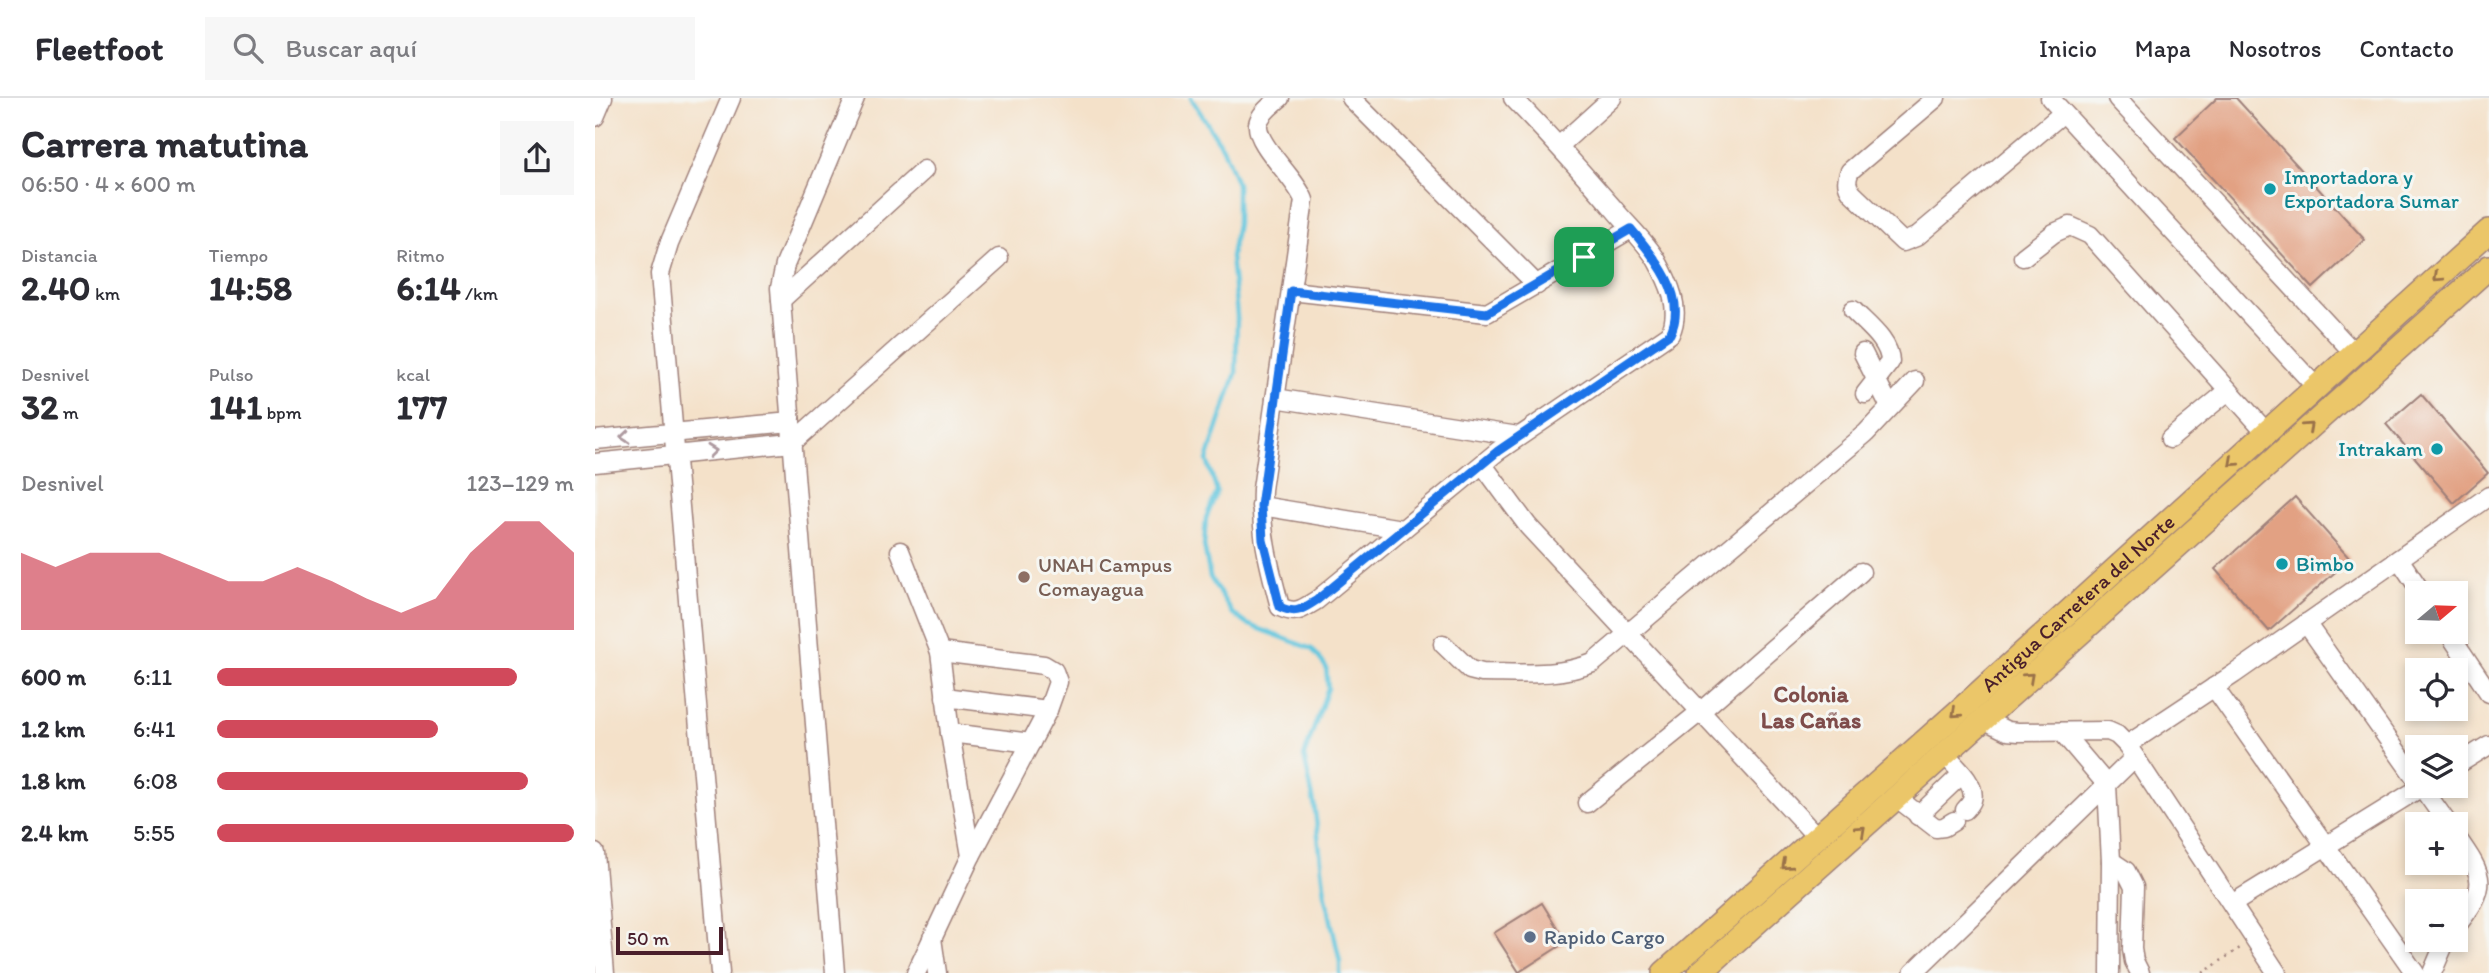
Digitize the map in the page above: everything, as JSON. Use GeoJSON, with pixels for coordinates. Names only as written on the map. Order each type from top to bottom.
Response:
{"type":"FeatureCollection","features":[{"type":"Feature","properties":{"kind":"main road","name":"Antigua Carretera del Norte"},"geometry":{"type":"LineString","coordinates":[[1664,973],[2489,231]]}},
{"type":"Feature","properties":{"kind":"main road","name":"Antigua Carretera del Norte"},"geometry":{"type":"LineString","coordinates":[[1700,973],[2489,267]]}},
{"type":"Feature","properties":{"kind":"street"},"geometry":{"type":"LineString","coordinates":[[595,117],[603,98]]}},
{"type":"Feature","properties":{"kind":"street"},"geometry":{"type":"LineString","coordinates":[[720,973],[660,274],[669,244],[731,98]]}},
{"type":"Feature","properties":{"kind":"street"},"geometry":{"type":"LineString","coordinates":[[835,973],[781,276],[855,98]]}},
{"type":"Feature","properties":{"kind":"street"},"geometry":{"type":"LineString","coordinates":[[1280,98],[1263,114],[1258,123],[1264,142],[1300,188],[1304,200],[1261,506],[1263,540],[1280,607],[1290,612],[1299,611],[1317,600],[1518,436],[1670,334],[1676,322],[1675,305],[1667,281],[1654,256],[1559,146],[1513,98]]}},
{"type":"Feature","properties":{"kind":"street"},"geometry":{"type":"LineString","coordinates":[[1351,98],[1537,285]]}},
{"type":"Feature","properties":{"kind":"street"},"geometry":{"type":"LineString","coordinates":[[1559,146],[1612,98]]}},
{"type":"Feature","properties":{"kind":"street"},"geometry":{"type":"LineString","coordinates":[[1936,98],[1850,171],[1847,178],[1847,186],[1852,193],[1903,242],[1916,237],[2063,113]]}},
{"type":"Feature","properties":{"kind":"street"},"geometry":{"type":"LineString","coordinates":[[2050,98],[2316,387]]}},
{"type":"Feature","properties":{"kind":"street"},"geometry":{"type":"LineString","coordinates":[[2117,98],[2354,353]]}},
{"type":"Feature","properties":{"kind":"street"},"geometry":{"type":"LineString","coordinates":[[781,300],[924,170]]}},
{"type":"Feature","properties":{"kind":"street"},"geometry":{"type":"LineString","coordinates":[[2023,257],[2054,233],[2070,226],[2090,235],[2266,432]]}},
{"type":"Feature","properties":{"kind":"street"},"geometry":{"type":"LineString","coordinates":[[1291,291],[1487,313],[1631,229]]}},
{"type":"Feature","properties":{"kind":"street"},"geometry":{"type":"LineString","coordinates":[[595,463],[792,443],[999,258]]}},
{"type":"Feature","properties":{"kind":"street"},"geometry":{"type":"LineString","coordinates":[[1853,310],[1881,340],[1890,357],[1890,362],[1870,387]]}},
{"type":"Feature","properties":{"kind":"street"},"geometry":{"type":"LineString","coordinates":[[1863,353],[1870,387],[1890,407]]}},
{"type":"Feature","properties":{"kind":"street"},"geometry":{"type":"LineString","coordinates":[[1443,644],[1470,670],[1482,673],[1556,672],[1576,670],[1593,663],[1866,433],[1915,381]]}},
{"type":"Feature","properties":{"kind":"street"},"geometry":{"type":"LineString","coordinates":[[2170,439],[2228,391]]}},
{"type":"Feature","properties":{"kind":"street"},"geometry":{"type":"LineString","coordinates":[[1275,398],[1518,436]]}},
{"type":"Feature","properties":{"kind":"street"},"geometry":{"type":"LineString","coordinates":[[595,440],[791,422]]}},
{"type":"Feature","properties":{"kind":"street"},"geometry":{"type":"LineString","coordinates":[[1483,465],[1528,526],[1817,837]]}},
{"type":"Feature","properties":{"kind":"street"},"geometry":{"type":"LineString","coordinates":[[1913,973],[2107,785],[2131,751],[2214,687],[2489,496]]}},
{"type":"Feature","properties":{"kind":"street"},"geometry":{"type":"LineString","coordinates":[[1261,506],[1402,528]]}},
{"type":"Feature","properties":{"kind":"street"},"geometry":{"type":"LineString","coordinates":[[900,551],[940,652],[950,733],[971,856]]}},
{"type":"Feature","properties":{"kind":"street"},"geometry":{"type":"LineString","coordinates":[[2399,559],[2414,581]]}},
{"type":"Feature","properties":{"kind":"street"},"geometry":{"type":"LineString","coordinates":[[1587,803],[1700,712],[1861,572]]}},
{"type":"Feature","properties":{"kind":"street"},"geometry":{"type":"LineString","coordinates":[[2306,624],[2405,763]]}},
{"type":"Feature","properties":{"kind":"street"},"geometry":{"type":"LineString","coordinates":[[2456,644],[2489,693]]}},
{"type":"Feature","properties":{"kind":"street"},"geometry":{"type":"LineString","coordinates":[[916,973],[971,856],[1048,710],[1058,682],[1057,675],[1051,668],[940,652]]}},
{"type":"Feature","properties":{"kind":"street"},"geometry":{"type":"LineString","coordinates":[[2214,687],[2415,973]]}},
{"type":"Feature","properties":{"kind":"street"},"geometry":{"type":"LineString","coordinates":[[945,697],[1048,710]]}},
{"type":"Feature","properties":{"kind":"street"},"geometry":{"type":"LineString","coordinates":[[1983,719],[2007,731],[2108,731],[2117,735],[2131,751],[2277,973]]}},
{"type":"Feature","properties":{"kind":"street"},"geometry":{"type":"LineString","coordinates":[[2062,732],[2107,785],[2111,861],[2110,973]]}},
{"type":"Feature","properties":{"kind":"street"},"geometry":{"type":"LineString","coordinates":[[950,733],[1031,743]]}},
{"type":"Feature","properties":{"kind":"street"},"geometry":{"type":"LineString","coordinates":[[2468,758],[2489,745]]}},
{"type":"Feature","properties":{"kind":"street"},"geometry":{"type":"LineString","coordinates":[[1897,798],[1935,828],[1944,827],[1960,815],[1972,800],[1972,792],[1962,774],[1945,755]]}},
{"type":"Feature","properties":{"kind":"street"},"geometry":{"type":"LineString","coordinates":[[1918,816],[1962,774]]}},
{"type":"Feature","properties":{"kind":"street"},"geometry":{"type":"LineString","coordinates":[[2232,904],[2405,797]]}},
{"type":"Feature","properties":{"kind":"street"},"geometry":{"type":"LineString","coordinates":[[595,853],[605,973]]}},
{"type":"Feature","properties":{"kind":"street"},"geometry":{"type":"LineString","coordinates":[[2468,853],[2477,865],[2483,882],[2476,904],[2468,913]]}},
{"type":"Feature","properties":{"kind":"street"},"geometry":{"type":"LineString","coordinates":[[2111,861],[2126,871],[2134,887],[2132,948],[2140,973]]}},
{"type":"Feature","properties":{"kind":"street"},"geometry":{"type":"LineString","coordinates":[[932,936],[937,973]]}},
{"type":"Feature","properties":{"kind":"street"},"geometry":{"type":"LineString","coordinates":[[2432,973],[2440,952]]}},
{"type":"Feature","properties":{"kind":"path"},"geometry":{"type":"LineString","coordinates":[[2203,973],[2254,938]]}},
{"type":"Feature","properties":{"kind":"building","name":"Importadora y Exportadora Sumar"},"geometry":{"type":"Polygon","coordinates":[[[2217,98],[2236,98],[2365,240],[2313,288],[2175,138],[2217,98]]]}},
{"type":"Feature","properties":{"kind":"building","name":"Intrakam"},"geometry":{"type":"Polygon","coordinates":[[[2421,394],[2488,473],[2454,503],[2386,424],[2421,394]]]}},
{"type":"Feature","properties":{"kind":"building","name":"Bimbo"},"geometry":{"type":"Polygon","coordinates":[[[2295,497],[2350,559],[2269,631],[2215,569],[2295,497]]]}},
{"type":"Feature","properties":{"kind":"building","name":"Rapido Cargo"},"geometry":{"type":"Polygon","coordinates":[[[1542,903],[1566,942],[1519,972],[1494,933],[1542,903]]]}},
{"type":"Feature","properties":{"kind":"waterway"},"geometry":{"type":"LineString","coordinates":[[1191,98],[1223,148],[1237,184],[1237,223],[1231,257],[1237,316],[1236,373],[1207,460],[1217,492],[1206,518],[1204,545],[1210,577],[1232,613],[1247,624],[1312,649],[1326,667],[1328,688],[1304,756],[1314,803],[1325,893],[1340,973]]}},
{"type":"Feature","properties":{"kind":"place","name":"Importadora y Exportadora Sumar"},"geometry":{"type":"Point","coordinates":[2270,189]}},
{"type":"Feature","properties":{"kind":"place","name":"Intrakam"},"geometry":{"type":"Point","coordinates":[2437,449]}},
{"type":"Feature","properties":{"kind":"place","name":"Bimbo"},"geometry":{"type":"Point","coordinates":[2282,564]}},
{"type":"Feature","properties":{"kind":"place","name":"UNAH Campus Comayagua"},"geometry":{"type":"Point","coordinates":[1024,577]}},
{"type":"Feature","properties":{"kind":"place","name":"Rapido Cargo"},"geometry":{"type":"Point","coordinates":[1530,937]}},
{"type":"Feature","properties":{"kind":"district","name":"Colonia Las Cañas"},"geometry":{"type":"Point","coordinates":[1811,707]}},
{"type":"Feature","properties":{"kind":"route"},"geometry":{"type":"LineString","coordinates":[[1631,229],[1654,256],[1667,281],[1675,305],[1676,322],[1670,334],[1498,451],[1317,600],[1299,611],[1290,612],[1280,607],[1263,540],[1261,506],[1291,291],[1487,313],[1584,257],[1631,229]]}}]}
